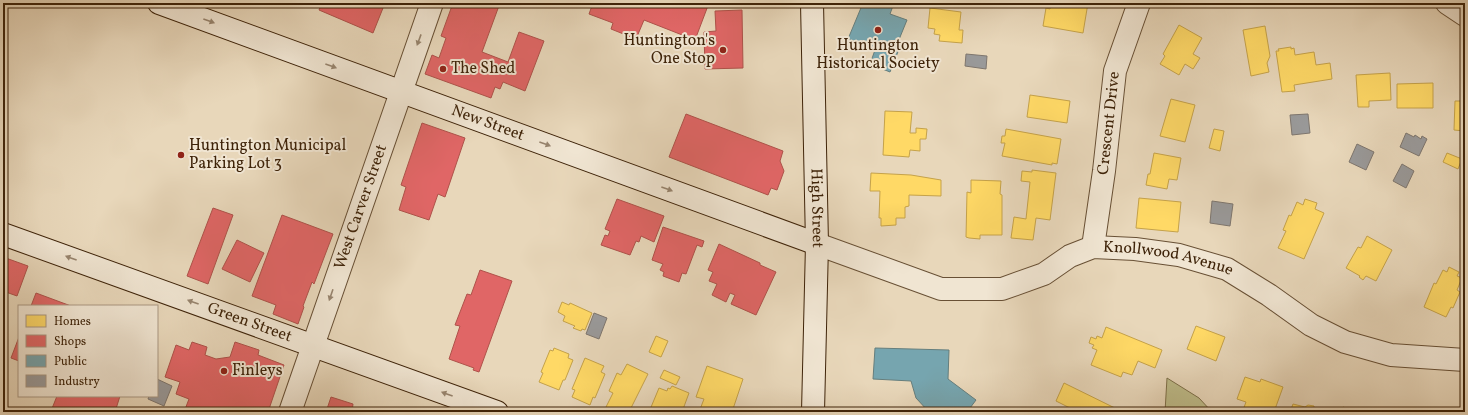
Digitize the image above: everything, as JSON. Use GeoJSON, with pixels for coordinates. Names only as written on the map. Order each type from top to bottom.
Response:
{"type":"FeatureCollection","features":[{"type":"Feature","properties":{"kind":"street","name":"New Street"},"geometry":{"type":"LineString","coordinates":[[159,3],[816,244]]}},
{"type":"Feature","properties":{"kind":"street","name":"West Carver Street"},"geometry":{"type":"LineString","coordinates":[[290,412],[314,347],[432,3]]}},
{"type":"Feature","properties":{"kind":"street","name":"High Street"},"geometry":{"type":"LineString","coordinates":[[812,3],[816,244],[813,412]]}},
{"type":"Feature","properties":{"kind":"street","name":"Crescent Drive"},"geometry":{"type":"LineString","coordinates":[[1093,247],[1104,171],[1115,71],[1139,3]]}},
{"type":"Feature","properties":{"kind":"street"},"geometry":{"type":"LineString","coordinates":[[1447,3],[1465,15]]}},
{"type":"Feature","properties":{"kind":"street","name":"Green Street"},"geometry":{"type":"LineString","coordinates":[[3,234],[497,412]]}},
{"type":"Feature","properties":{"kind":"street","name":"Knollwood Avenue"},"geometry":{"type":"LineString","coordinates":[[816,244],[941,289],[1002,289],[1044,274],[1070,256],[1093,247],[1135,249],[1179,255],[1227,269],[1269,295],[1311,324],[1344,342],[1391,355],[1465,360]]}},
{"type":"Feature","properties":{"kind":"shaded area"},"geometry":{"type":"Polygon","coordinates":[[[1167,378],[1199,398],[1212,412],[1165,412],[1167,378]]]}},
{"type":"Feature","properties":{"kind":"building: Homes"},"geometry":{"type":"Polygon","coordinates":[[[1051,3],[1088,3],[1083,33],[1043,26],[1046,8],[1050,9],[1051,3]]]}},
{"type":"Feature","properties":{"kind":"building: Homes"},"geometry":{"type":"Polygon","coordinates":[[[930,8],[961,12],[959,30],[963,30],[962,43],[939,41],[940,35],[934,34],[935,29],[928,28],[930,8]]]}},
{"type":"Feature","properties":{"kind":"building: Homes"},"geometry":{"type":"Polygon","coordinates":[[[1179,25],[1202,38],[1193,54],[1200,58],[1193,69],[1185,64],[1179,75],[1160,64],[1165,56],[1163,54],[1179,25]]]}},
{"type":"Feature","properties":{"kind":"building: Homes"},"geometry":{"type":"Polygon","coordinates":[[[1265,26],[1270,56],[1267,63],[1269,72],[1251,76],[1243,30],[1265,26]]]}},
{"type":"Feature","properties":{"kind":"building: Homes"},"geometry":{"type":"Polygon","coordinates":[[[1291,47],[1291,49],[1294,48],[1295,55],[1314,52],[1316,65],[1330,63],[1332,79],[1294,85],[1295,91],[1282,92],[1276,51],[1279,51],[1278,49],[1291,47]]]}},
{"type":"Feature","properties":{"kind":"building: Homes"},"geometry":{"type":"Polygon","coordinates":[[[1390,73],[1391,100],[1369,101],[1369,107],[1358,107],[1356,75],[1390,73]]]}},
{"type":"Feature","properties":{"kind":"building: Homes"},"geometry":{"type":"Polygon","coordinates":[[[1433,83],[1433,108],[1397,108],[1397,84],[1433,83]]]}},
{"type":"Feature","properties":{"kind":"building: Homes"},"geometry":{"type":"Polygon","coordinates":[[[1030,95],[1070,101],[1067,123],[1027,117],[1030,95]]]}},
{"type":"Feature","properties":{"kind":"building: Homes"},"geometry":{"type":"Polygon","coordinates":[[[1171,99],[1195,105],[1185,142],[1160,136],[1171,99]]]}},
{"type":"Feature","properties":{"kind":"building: Homes"},"geometry":{"type":"Polygon","coordinates":[[[1455,101],[1465,101],[1465,131],[1454,130],[1455,101]]]}},
{"type":"Feature","properties":{"kind":"building: Homes"},"geometry":{"type":"Polygon","coordinates":[[[885,111],[912,112],[910,133],[916,133],[916,128],[927,129],[926,139],[920,139],[920,151],[910,150],[909,157],[883,155],[885,111]]]}},
{"type":"Feature","properties":{"kind":"building: Homes"},"geometry":{"type":"Polygon","coordinates":[[[1006,129],[1061,139],[1057,164],[1052,163],[1052,165],[1002,156],[1005,143],[1001,143],[1002,136],[1005,136],[1006,129]]]}},
{"type":"Feature","properties":{"kind":"building: Homes"},"geometry":{"type":"Polygon","coordinates":[[[1214,129],[1224,131],[1220,151],[1209,148],[1214,129]]]}},
{"type":"Feature","properties":{"kind":"building: Homes"},"geometry":{"type":"Polygon","coordinates":[[[1154,153],[1181,158],[1177,180],[1169,179],[1167,189],[1146,185],[1148,174],[1150,174],[1154,153]]]}},
{"type":"Feature","properties":{"kind":"building: Homes"},"geometry":{"type":"Polygon","coordinates":[[[1447,153],[1462,159],[1458,169],[1443,162],[1447,153]]]}},
{"type":"Feature","properties":{"kind":"building: Homes"},"geometry":{"type":"Polygon","coordinates":[[[1032,170],[1056,173],[1050,220],[1036,218],[1033,240],[1011,238],[1014,217],[1026,219],[1030,182],[1021,181],[1022,171],[1032,172],[1032,170]]]}},
{"type":"Feature","properties":{"kind":"building: Homes"},"geometry":{"type":"Polygon","coordinates":[[[871,173],[911,175],[941,180],[941,196],[909,195],[909,206],[905,207],[905,218],[896,218],[896,225],[881,226],[881,218],[879,218],[880,191],[870,191],[871,173]]]}},
{"type":"Feature","properties":{"kind":"building: Homes"},"geometry":{"type":"Polygon","coordinates":[[[971,180],[1001,181],[1000,194],[1002,195],[1002,235],[980,235],[980,239],[966,237],[967,192],[971,193],[971,180]]]}},
{"type":"Feature","properties":{"kind":"building: Homes"},"geometry":{"type":"Polygon","coordinates":[[[1139,198],[1181,202],[1178,232],[1136,228],[1139,198]]]}},
{"type":"Feature","properties":{"kind":"building: Homes"},"geometry":{"type":"Polygon","coordinates":[[[1305,199],[1317,203],[1315,209],[1324,213],[1304,259],[1278,248],[1286,231],[1283,230],[1289,215],[1291,216],[1297,202],[1303,205],[1305,199]]]}},
{"type":"Feature","properties":{"kind":"building: Homes"},"geometry":{"type":"Polygon","coordinates":[[[1367,236],[1392,250],[1376,281],[1366,276],[1363,280],[1359,277],[1360,276],[1346,268],[1358,247],[1361,248],[1367,236]]]}},
{"type":"Feature","properties":{"kind":"building: Homes"},"geometry":{"type":"Polygon","coordinates":[[[1449,267],[1459,272],[1457,276],[1462,278],[1457,290],[1460,292],[1453,308],[1451,307],[1446,317],[1424,307],[1434,283],[1436,284],[1443,270],[1447,272],[1449,267]]]}},
{"type":"Feature","properties":{"kind":"building: Homes"},"geometry":{"type":"Polygon","coordinates":[[[562,302],[569,305],[570,303],[592,313],[585,330],[582,329],[581,331],[573,328],[575,326],[563,321],[565,316],[558,312],[562,302]]]}},
{"type":"Feature","properties":{"kind":"building: Homes"},"geometry":{"type":"Polygon","coordinates":[[[1196,326],[1225,337],[1216,361],[1187,349],[1196,326]]]}},
{"type":"Feature","properties":{"kind":"building: Homes"},"geometry":{"type":"Polygon","coordinates":[[[1106,327],[1162,350],[1155,368],[1138,361],[1132,375],[1123,372],[1121,377],[1091,365],[1097,350],[1092,348],[1094,345],[1089,343],[1091,337],[1096,339],[1097,336],[1102,338],[1106,327]]]}},
{"type":"Feature","properties":{"kind":"building: Homes"},"geometry":{"type":"Polygon","coordinates":[[[656,336],[668,341],[661,357],[649,352],[656,336]]]}},
{"type":"Feature","properties":{"kind":"building: Homes"},"geometry":{"type":"Polygon","coordinates":[[[554,348],[569,354],[568,358],[573,360],[565,380],[563,380],[559,390],[539,382],[543,373],[541,372],[550,350],[553,351],[554,348]]]}},
{"type":"Feature","properties":{"kind":"building: Homes"},"geometry":{"type":"Polygon","coordinates":[[[585,358],[604,366],[601,372],[605,374],[595,398],[593,397],[590,405],[572,397],[575,390],[572,389],[585,358]]]}},
{"type":"Feature","properties":{"kind":"building: Homes"},"geometry":{"type":"Polygon","coordinates":[[[627,364],[648,374],[629,412],[604,411],[613,393],[609,391],[617,373],[621,375],[627,364]]]}},
{"type":"Feature","properties":{"kind":"building: Homes"},"geometry":{"type":"Polygon","coordinates":[[[707,366],[743,379],[732,412],[699,412],[704,399],[696,397],[707,366]]]}},
{"type":"Feature","properties":{"kind":"building: Homes"},"geometry":{"type":"Polygon","coordinates":[[[664,370],[680,377],[676,385],[660,378],[664,370]]]}},
{"type":"Feature","properties":{"kind":"building: Homes"},"geometry":{"type":"Polygon","coordinates":[[[1245,377],[1260,382],[1261,379],[1283,387],[1274,412],[1264,410],[1263,412],[1249,412],[1243,410],[1246,402],[1237,399],[1245,377]]]}},
{"type":"Feature","properties":{"kind":"building: Homes"},"geometry":{"type":"Polygon","coordinates":[[[1064,383],[1123,412],[1078,412],[1056,401],[1064,383]]]}},
{"type":"Feature","properties":{"kind":"building: Homes"},"geometry":{"type":"Polygon","coordinates":[[[672,386],[689,393],[682,412],[649,412],[659,388],[667,391],[668,388],[670,389],[672,386]]]}},
{"type":"Feature","properties":{"kind":"building: Homes"},"geometry":{"type":"Polygon","coordinates":[[[1293,404],[1305,407],[1308,405],[1314,406],[1314,412],[1290,412],[1293,404]]]}},
{"type":"Feature","properties":{"kind":"building: Homes"},"geometry":{"type":"Polygon","coordinates":[[[1343,407],[1356,412],[1341,412],[1343,407]]]}},
{"type":"Feature","properties":{"kind":"building: Shops"},"geometry":{"type":"Polygon","coordinates":[[[322,3],[385,3],[373,33],[319,10],[322,3]]]}},
{"type":"Feature","properties":{"kind":"building: Shops"},"geometry":{"type":"Polygon","coordinates":[[[453,3],[500,3],[482,52],[508,62],[519,32],[544,41],[525,91],[503,82],[500,89],[495,87],[491,98],[425,74],[432,55],[439,58],[446,38],[441,36],[453,3]]]}},
{"type":"Feature","properties":{"kind":"building: Shops"},"geometry":{"type":"Polygon","coordinates":[[[593,3],[709,3],[695,40],[644,20],[636,39],[611,29],[613,23],[589,14],[593,3]]]}},
{"type":"Feature","properties":{"kind":"building: Shops","name":"Huntington's One Stop"},"geometry":{"type":"Polygon","coordinates":[[[742,10],[743,68],[705,69],[704,32],[716,31],[715,11],[742,10]]]}},
{"type":"Feature","properties":{"kind":"building: Shops"},"geometry":{"type":"Polygon","coordinates":[[[686,114],[783,151],[780,161],[784,171],[777,190],[771,188],[768,195],[669,157],[686,114]]]}},
{"type":"Feature","properties":{"kind":"building: Shops"},"geometry":{"type":"Polygon","coordinates":[[[422,123],[465,138],[445,197],[438,194],[429,220],[399,210],[406,187],[401,185],[422,123]]]}},
{"type":"Feature","properties":{"kind":"building: Shops"},"geometry":{"type":"Polygon","coordinates":[[[617,199],[664,216],[654,242],[641,236],[639,242],[636,241],[630,255],[601,245],[605,235],[608,236],[610,231],[605,229],[617,199]]]}},
{"type":"Feature","properties":{"kind":"building: Shops"},"geometry":{"type":"Polygon","coordinates":[[[213,208],[233,215],[208,284],[187,276],[213,208]]]}},
{"type":"Feature","properties":{"kind":"building: Shops"},"geometry":{"type":"Polygon","coordinates":[[[282,215],[333,234],[314,284],[312,282],[298,324],[273,314],[276,305],[252,296],[282,215]]]}},
{"type":"Feature","properties":{"kind":"building: Shops"},"geometry":{"type":"Polygon","coordinates":[[[663,227],[704,241],[702,247],[697,245],[686,274],[682,273],[679,282],[663,276],[664,272],[660,270],[663,264],[652,260],[663,227]]]}},
{"type":"Feature","properties":{"kind":"building: Shops"},"geometry":{"type":"Polygon","coordinates":[[[237,240],[264,253],[250,282],[222,269],[237,240]]]}},
{"type":"Feature","properties":{"kind":"building: Shops"},"geometry":{"type":"Polygon","coordinates":[[[719,244],[776,272],[756,315],[731,304],[735,295],[730,293],[726,302],[712,295],[717,284],[709,281],[713,272],[708,270],[719,244]]]}},
{"type":"Feature","properties":{"kind":"building: Shops"},"geometry":{"type":"Polygon","coordinates":[[[3,257],[28,266],[17,296],[3,291],[3,257]]]}},
{"type":"Feature","properties":{"kind":"building: Shops"},"geometry":{"type":"Polygon","coordinates":[[[480,270],[512,281],[479,372],[473,370],[474,368],[449,359],[460,326],[455,325],[467,294],[471,295],[480,270]]]}},
{"type":"Feature","properties":{"kind":"building: Shops"},"geometry":{"type":"Polygon","coordinates":[[[36,293],[68,305],[31,305],[36,293]]]}},
{"type":"Feature","properties":{"kind":"building: Shops"},"geometry":{"type":"Polygon","coordinates":[[[18,340],[18,361],[11,358],[18,340]]]}},
{"type":"Feature","properties":{"kind":"building: Shops","name":"Finleys"},"geometry":{"type":"Polygon","coordinates":[[[192,342],[207,347],[205,355],[216,359],[230,357],[235,342],[259,350],[258,355],[284,365],[268,412],[184,412],[189,399],[176,394],[180,382],[165,377],[176,345],[189,350],[192,342]]]}},
{"type":"Feature","properties":{"kind":"building: Shops"},"geometry":{"type":"Polygon","coordinates":[[[57,397],[120,397],[115,412],[51,411],[57,397]]]}},
{"type":"Feature","properties":{"kind":"building: Shops"},"geometry":{"type":"Polygon","coordinates":[[[331,397],[353,404],[352,412],[326,412],[331,397]]]}},
{"type":"Feature","properties":{"kind":"building: Shops"},"geometry":{"type":"Polygon","coordinates":[[[316,408],[326,412],[315,412],[316,408]]]}},
{"type":"Feature","properties":{"kind":"building: Public","name":"Huntington Historical Society"},"geometry":{"type":"Polygon","coordinates":[[[863,3],[894,3],[890,14],[907,20],[898,42],[901,44],[890,72],[870,64],[875,50],[848,39],[863,3]]]}},
{"type":"Feature","properties":{"kind":"building: Public"},"geometry":{"type":"Polygon","coordinates":[[[875,348],[949,350],[948,379],[976,400],[967,412],[929,412],[916,398],[911,381],[873,379],[875,348]]]}},
{"type":"Feature","properties":{"kind":"building: Industry"},"geometry":{"type":"Polygon","coordinates":[[[966,54],[987,56],[986,69],[965,66],[966,54]]]}},
{"type":"Feature","properties":{"kind":"building: Industry"},"geometry":{"type":"Polygon","coordinates":[[[1308,114],[1310,133],[1292,135],[1290,115],[1308,114]]]}},
{"type":"Feature","properties":{"kind":"building: Industry"},"geometry":{"type":"Polygon","coordinates":[[[1406,133],[1414,137],[1415,135],[1421,139],[1422,136],[1427,139],[1419,156],[1400,147],[1406,133]]]}},
{"type":"Feature","properties":{"kind":"building: Industry"},"geometry":{"type":"Polygon","coordinates":[[[1357,144],[1374,152],[1366,170],[1349,162],[1357,144]]]}},
{"type":"Feature","properties":{"kind":"building: Industry"},"geometry":{"type":"Polygon","coordinates":[[[1402,164],[1414,171],[1406,188],[1393,181],[1402,164]]]}},
{"type":"Feature","properties":{"kind":"building: Industry"},"geometry":{"type":"Polygon","coordinates":[[[1212,201],[1233,204],[1230,226],[1210,223],[1212,201]]]}},
{"type":"Feature","properties":{"kind":"building: Industry"},"geometry":{"type":"Polygon","coordinates":[[[594,313],[607,318],[599,339],[586,334],[594,313]]]}},
{"type":"Feature","properties":{"kind":"building: Industry"},"geometry":{"type":"Polygon","coordinates":[[[158,379],[172,386],[164,406],[148,399],[149,397],[158,397],[158,379]]]}},
{"type":"Feature","properties":{"kind":"place","name":"Huntington Historical Society"},"geometry":{"type":"Point","coordinates":[878,30]}},
{"type":"Feature","properties":{"kind":"place","name":"Huntington's One Stop"},"geometry":{"type":"Point","coordinates":[723,50]}},
{"type":"Feature","properties":{"kind":"place","name":"The Shed"},"geometry":{"type":"Point","coordinates":[443,69]}},
{"type":"Feature","properties":{"kind":"place","name":"Huntington Municipal Parking Lot 3"},"geometry":{"type":"Point","coordinates":[181,155]}},
{"type":"Feature","properties":{"kind":"place","name":"Finleys"},"geometry":{"type":"Point","coordinates":[224,371]}}]}
